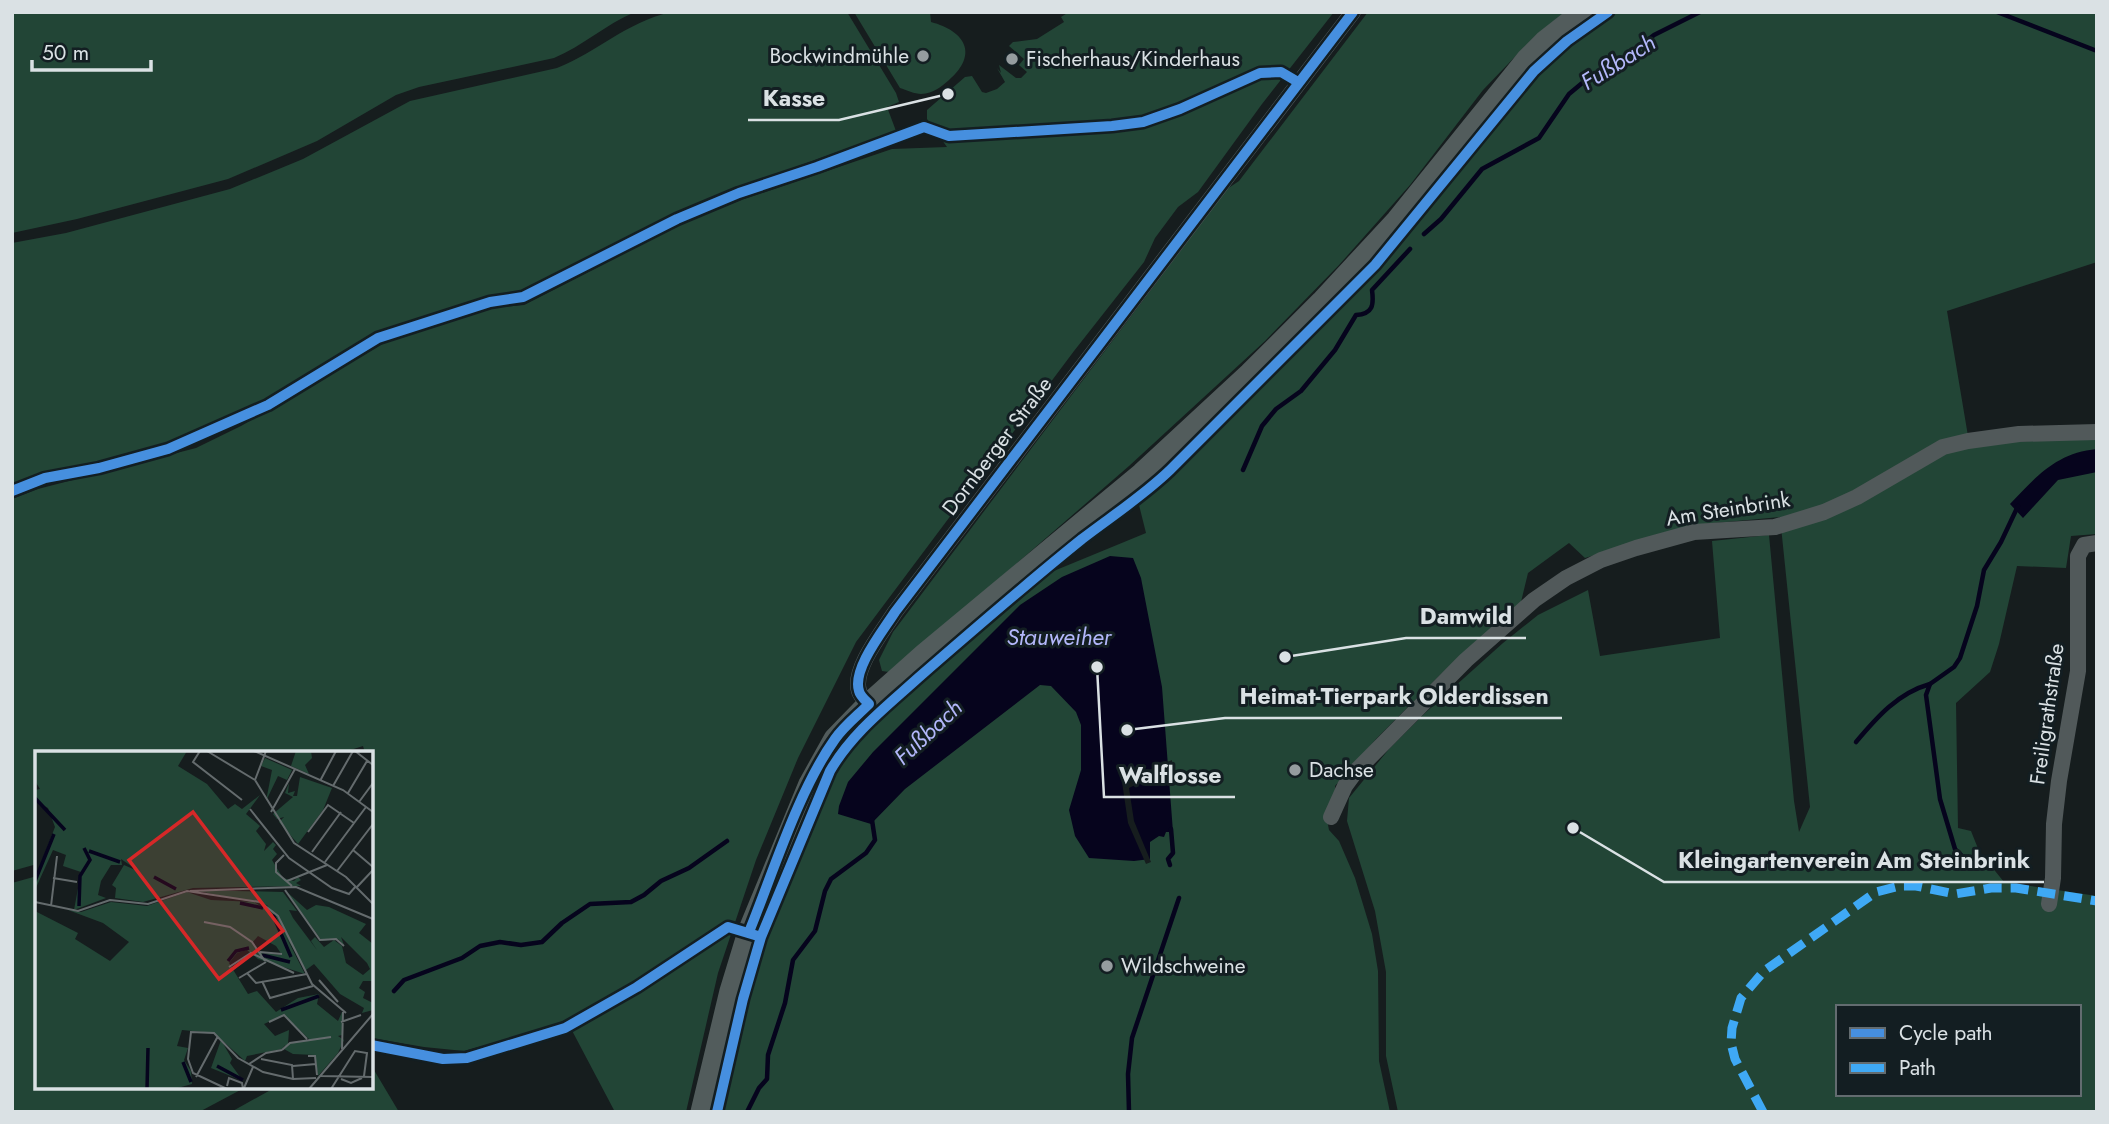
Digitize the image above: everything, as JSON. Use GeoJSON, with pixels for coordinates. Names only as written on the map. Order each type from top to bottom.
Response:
{"type":"FeatureCollection","features":[{"type":"Feature","properties":{"kind":"main road"},"geometry":{"type":"LineString","coordinates":[[702,1112],[738,964],[810,784],[843,730],[944,638],[1142,474],[1250,374],[1397,221],[1527,60],[1583,12]]}},
{"type":"Feature","properties":{"kind":"street","name":"Dornberger Straße"},"geometry":{"type":"LineString","coordinates":[[869,705],[859,692],[859,674],[895,612],[1353,12]]}},
{"type":"Feature","properties":{"kind":"street","name":"Am Steinbrink"},"geometry":{"type":"LineString","coordinates":[[1331,817],[1345,786],[1356,771],[1466,660],[1534,600],[1566,578],[1601,560],[1694,531],[1774,527],[1824,512],[1857,497],[1943,447],[2019,434],[2097,432]]}},
{"type":"Feature","properties":{"kind":"street","name":"Freiligrathstraße"},"geometry":{"type":"LineString","coordinates":[[2049,904],[2059,781],[2078,671],[2078,556],[2084,545],[2097,543]]}},
{"type":"Feature","properties":{"kind":"green space"},"geometry":{"type":"Polygon","coordinates":[[[12,12],[635,12],[554,58],[419,87],[396,95],[317,141],[228,179],[77,219],[12,233],[12,12]]]}},
{"type":"Feature","properties":{"kind":"green space"},"geometry":{"type":"Polygon","coordinates":[[[671,12],[847,12],[896,93],[899,102],[887,107],[896,131],[740,187],[674,215],[523,294],[488,299],[376,336],[266,402],[166,447],[45,474],[12,487],[12,243],[66,233],[230,189],[303,159],[410,101],[557,68],[640,23],[671,12]]]}},
{"type":"Feature","properties":{"kind":"green space"},"geometry":{"type":"Polygon","coordinates":[[[854,12],[930,12],[931,22],[960,37],[964,45],[964,61],[949,80],[933,91],[919,94],[900,88],[854,12]]]}},
{"type":"Feature","properties":{"kind":"green space"},"geometry":{"type":"Polygon","coordinates":[[[1069,12],[1334,12],[1198,192],[1178,207],[1155,238],[1144,262],[856,642],[798,758],[756,860],[718,973],[686,1112],[615,1112],[568,1023],[464,1051],[373,1038],[373,751],[364,751],[363,746],[347,751],[35,751],[35,865],[12,871],[12,499],[38,489],[196,448],[241,426],[384,343],[492,308],[524,305],[683,223],[741,200],[892,149],[947,147],[927,119],[927,110],[965,77],[972,76],[982,92],[997,89],[1005,82],[997,68],[1001,73],[999,65],[1016,78],[1021,78],[1027,72],[1019,65],[1024,59],[1009,46],[1013,42],[1037,39],[1064,22],[1061,17],[1069,12]]]}},
{"type":"Feature","properties":{"kind":"green space"},"geometry":{"type":"Polygon","coordinates":[[[1368,12],[1565,12],[1534,37],[1483,90],[1410,185],[1339,265],[1265,341],[1129,466],[895,669],[882,671],[879,660],[893,632],[1227,189],[1239,181],[1368,12]]]}},
{"type":"Feature","properties":{"kind":"green space"},"geometry":{"type":"Polygon","coordinates":[[[1617,12],[2097,13],[2097,262],[1947,311],[1970,448],[2014,442],[2097,437],[2097,534],[2071,536],[2066,568],[2017,566],[1990,672],[1956,703],[1958,828],[1971,831],[1979,851],[2004,882],[2097,896],[2097,1112],[1398,1112],[1386,1056],[1386,972],[1375,911],[1347,821],[1349,798],[1389,749],[1503,643],[1538,615],[1588,590],[1600,656],[1720,638],[1712,541],[1769,535],[1799,832],[1810,807],[1780,517],[1694,525],[1585,558],[1569,543],[1528,573],[1521,602],[1441,674],[1376,739],[1335,786],[1336,793],[1327,820],[1329,830],[1339,841],[1355,878],[1372,934],[1378,971],[1379,1061],[1390,1112],[721,1112],[759,958],[771,921],[836,770],[851,745],[1044,575],[1146,533],[1139,505],[1347,301],[1434,202],[1537,74],[1589,30],[1617,12]]]}},
{"type":"Feature","properties":{"kind":"green space"},"geometry":{"type":"Polygon","coordinates":[[[35,877],[35,1089],[242,1089],[199,1112],[12,1112],[12,883],[35,877]]]}},
{"type":"Feature","properties":{"kind":"green space"},"geometry":{"type":"Polygon","coordinates":[[[373,1068],[399,1112],[231,1112],[272,1089],[373,1089],[373,1068]]]}},
{"type":"Feature","properties":{"kind":"water"},"geometry":{"type":"Polygon","coordinates":[[[2097,449],[2097,472],[2058,480],[2023,518],[2010,504],[2048,467],[2070,455],[2097,449]]]}},
{"type":"Feature","properties":{"kind":"water","name":"Stauweiher"},"geometry":{"type":"Polygon","coordinates":[[[1110,556],[1133,558],[1141,578],[1162,687],[1173,832],[1166,832],[1164,837],[1159,836],[1150,842],[1150,859],[1134,861],[1089,858],[1075,836],[1069,810],[1081,770],[1081,725],[1076,712],[1051,686],[1040,685],[905,789],[871,824],[838,814],[848,782],[873,752],[1020,605],[1062,577],[1110,556]]]}},
{"type":"Feature","properties":{"kind":"pier"},"geometry":{"type":"Polygon","coordinates":[[[1172,760],[1172,767],[1129,788],[1134,821],[1151,862],[1146,864],[1128,823],[1122,782],[1172,760]]]}},
{"type":"Feature","properties":{"kind":"waterway","name":"Fußbach"},"geometry":{"type":"LineString","coordinates":[[1424,234],[1441,219],[1482,169],[1539,138],[1569,94],[1587,79],[1624,59],[1654,35],[1700,12]]}},
{"type":"Feature","properties":{"kind":"waterway","name":"Fußbach"},"geometry":{"type":"LineString","coordinates":[[1997,12],[2097,51]]}},
{"type":"Feature","properties":{"kind":"waterway","name":"Fußbach"},"geometry":{"type":"LineString","coordinates":[[1243,470],[1262,426],[1276,409],[1301,391],[1335,350],[1356,315],[1369,311],[1372,290],[1410,249]]}},
{"type":"Feature","properties":{"kind":"waterway"},"geometry":{"type":"LineString","coordinates":[[1972,866],[1955,849],[1940,799],[1926,695],[1930,684],[1954,667],[1960,658],[1977,606],[1984,570],[2018,506]]}},
{"type":"Feature","properties":{"kind":"waterway"},"geometry":{"type":"LineString","coordinates":[[1856,742],[1880,715],[1898,700],[1930,684]]}},
{"type":"Feature","properties":{"kind":"waterway","name":"Fußbach"},"geometry":{"type":"LineString","coordinates":[[747,1112],[759,1088],[767,1079],[768,1055],[785,1003],[793,960],[815,931],[825,891],[831,879],[866,853],[875,840],[872,820]]}},
{"type":"Feature","properties":{"kind":"waterway"},"geometry":{"type":"LineString","coordinates":[[1170,865],[1168,859],[1173,853],[1171,829]]}},
{"type":"Feature","properties":{"kind":"waterway"},"geometry":{"type":"LineString","coordinates":[[394,991],[404,980],[462,958],[480,946],[500,942],[521,945],[542,942],[562,923],[590,904],[631,902],[661,881],[689,868],[727,841]]}},
{"type":"Feature","properties":{"kind":"waterway"},"geometry":{"type":"LineString","coordinates":[[1129,1112],[1128,1074],[1132,1038],[1179,898]]}},
{"type":"Feature","properties":{"kind":"marked path"},"geometry":{"type":"LineString","coordinates":[[1763,1112],[1735,1059],[1731,1043],[1732,1028],[1741,998],[1764,971],[1876,892],[1900,886],[1916,886],[1955,894],[1991,888],[2016,888],[2097,901]]}},
{"type":"Feature","properties":{"kind":"cycle path"},"geometry":{"type":"LineString","coordinates":[[749,932],[809,783],[839,734],[869,704],[860,693],[858,682],[864,661],[876,640],[1353,12]]}},
{"type":"Feature","properties":{"kind":"cycle path"},"geometry":{"type":"LineString","coordinates":[[717,1112],[743,999],[761,937],[830,771],[839,757],[882,710],[999,608],[1170,470],[1375,265],[1534,71],[1567,41],[1608,12]]}},
{"type":"Feature","properties":{"kind":"cycle path"},"geometry":{"type":"LineString","coordinates":[[12,491],[45,478],[99,468],[168,449],[268,405],[378,338],[490,302],[523,297],[677,219],[739,193],[924,127],[949,136],[1112,126],[1143,122],[1180,109],[1260,73],[1281,72],[1298,82]]}},
{"type":"Feature","properties":{"kind":"cycle path"},"geometry":{"type":"LineString","coordinates":[[373,1045],[443,1059],[467,1058],[565,1028],[637,987],[728,927],[758,936]]}},
{"type":"Feature","properties":{"kind":"place","name":"Bockwindmühle"},"geometry":{"type":"Point","coordinates":[923,56]}},
{"type":"Feature","properties":{"kind":"place","name":"Fischerhaus/Kinderhaus"},"geometry":{"type":"Point","coordinates":[1012,59]}},
{"type":"Feature","properties":{"kind":"place","name":"Kasse"},"geometry":{"type":"Point","coordinates":[948,94]}},
{"type":"Feature","properties":{"kind":"place","name":"Damwild"},"geometry":{"type":"Point","coordinates":[1285,657]}},
{"type":"Feature","properties":{"kind":"place","name":"Walflosse"},"geometry":{"type":"Point","coordinates":[1097,667]}},
{"type":"Feature","properties":{"kind":"place","name":"Heimat-Tierpark Olderdissen"},"geometry":{"type":"Point","coordinates":[1127,730]}},
{"type":"Feature","properties":{"kind":"place","name":"Dachse"},"geometry":{"type":"Point","coordinates":[1295,770]}},
{"type":"Feature","properties":{"kind":"place","name":"Kleingartenverein Am Steinbrink"},"geometry":{"type":"Point","coordinates":[1573,828]}},
{"type":"Feature","properties":{"kind":"place","name":"Wildschweine"},"geometry":{"type":"Point","coordinates":[1107,966]}}]}
